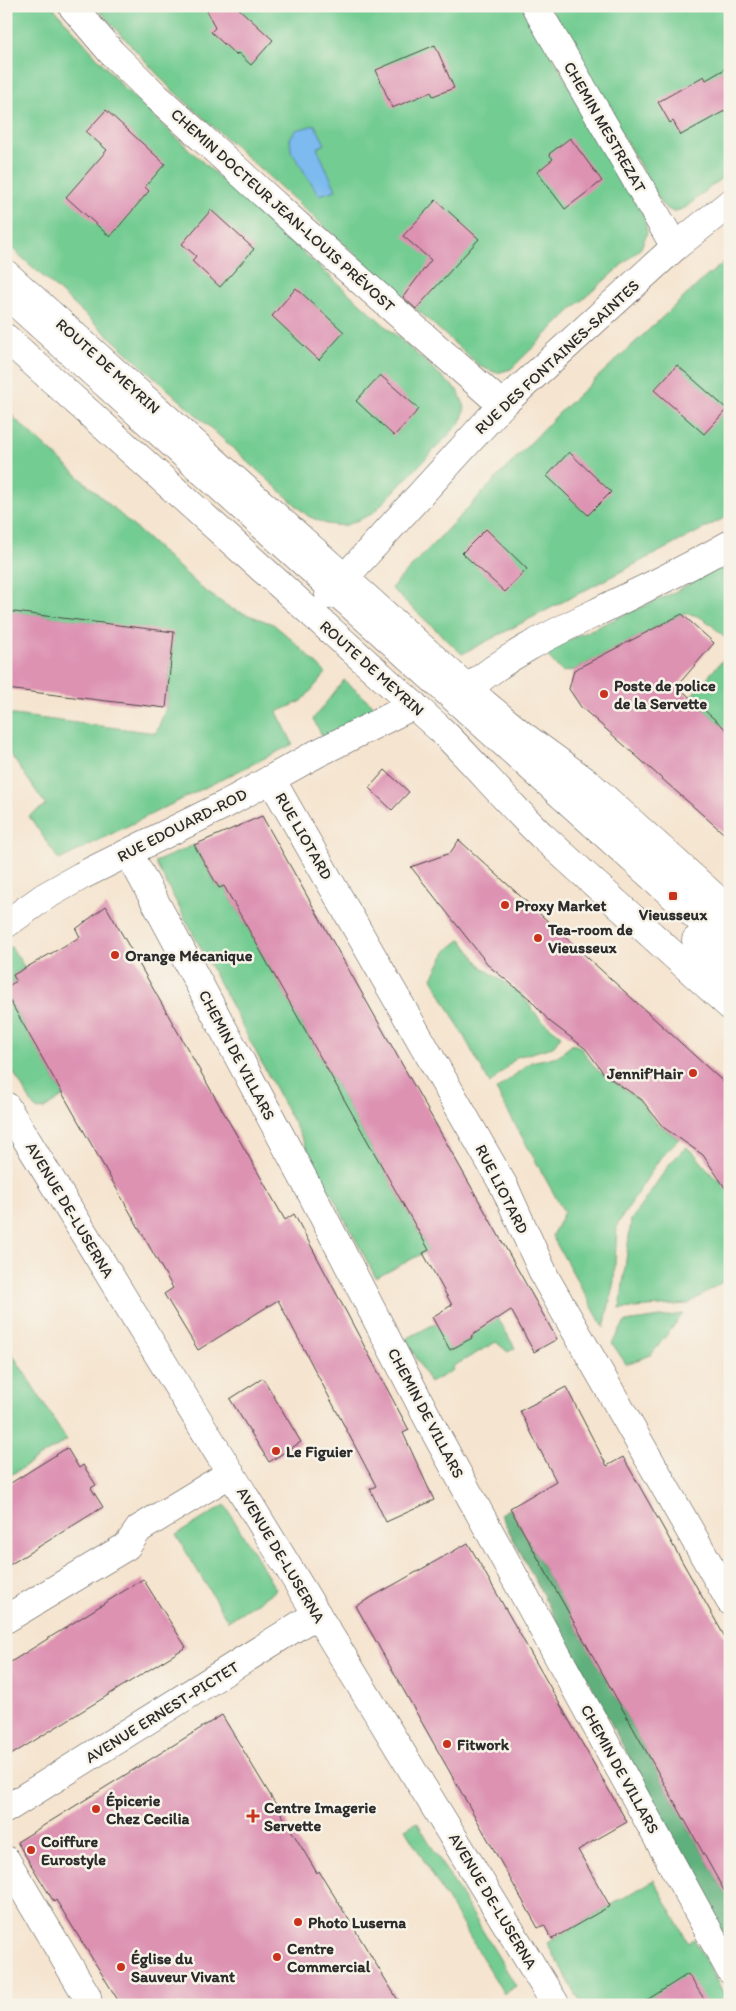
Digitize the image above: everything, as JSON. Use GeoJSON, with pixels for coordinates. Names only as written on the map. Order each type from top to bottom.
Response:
{"type":"FeatureCollection","features":[{"type":"Feature","properties":{"kind":"street","name":"CHEMIN DOCTEUR JEAN-LOUIS PRÉVOST"},"geometry":{"type":"LineString","coordinates":[[72,6],[110,52],[157,97],[308,235],[502,405]]}},
{"type":"Feature","properties":{"kind":"street","name":"CHEMIN MESTREZAT"},"geometry":{"type":"LineString","coordinates":[[535,6],[675,247]]}},
{"type":"Feature","properties":{"kind":"street","name":"RUE DES FONTAINES-SAINTES"},"geometry":{"type":"LineString","coordinates":[[334,590],[502,405],[675,247],[730,203]]}},
{"type":"Feature","properties":{"kind":"street","name":"ROUTE DE MEYRIN"},"geometry":{"type":"LineString","coordinates":[[6,274],[334,590],[414,705],[471,758],[521,816],[730,1006]]}},
{"type":"Feature","properties":{"kind":"street"},"geometry":{"type":"LineString","coordinates":[[6,294],[730,947]]}},
{"type":"Feature","properties":{"kind":"street"},"geometry":{"type":"LineString","coordinates":[[6,318],[334,590],[730,971]]}},
{"type":"Feature","properties":{"kind":"street","name":"ROUTE DE MEYRIN"},"geometry":{"type":"LineString","coordinates":[[6,338],[334,590],[468,689],[520,734],[588,783],[730,911]]}},
{"type":"Feature","properties":{"kind":"street"},"geometry":{"type":"LineString","coordinates":[[468,689],[538,641],[700,561],[730,544]]}},
{"type":"Feature","properties":{"kind":"street","name":"RUE EDOUARD-ROD"},"geometry":{"type":"LineString","coordinates":[[6,924],[44,897],[81,876],[414,705]]}},
{"type":"Feature","properties":{"kind":"street","name":"RUE LIOTARD"},"geometry":{"type":"LineString","coordinates":[[272,778],[504,1186],[546,1278],[730,1601]]}},
{"type":"Feature","properties":{"kind":"street","name":"CHEMIN DE VILLARS"},"geometry":{"type":"LineString","coordinates":[[129,853],[308,1187],[436,1434],[730,1970]]}},
{"type":"Feature","properties":{"kind":"street","name":"AVENUE DE-LUSERNA"},"geometry":{"type":"LineString","coordinates":[[6,1106],[556,2005]]}},
{"type":"Feature","properties":{"kind":"street"},"geometry":{"type":"LineString","coordinates":[[6,1619],[127,1546],[140,1529],[231,1473]]}},
{"type":"Feature","properties":{"kind":"street","name":"AVENUE ERNEST-PICTET"},"geometry":{"type":"LineString","coordinates":[[6,1809],[317,1614]]}},
{"type":"Feature","properties":{"kind":"street"},"geometry":{"type":"LineString","coordinates":[[6,1860],[87,1996],[88,2005]]}},
{"type":"Feature","properties":{"kind":"green space"},"geometry":{"type":"Polygon","coordinates":[[[6,6],[52,6],[124,88],[209,168],[458,391],[465,407],[461,422],[372,514],[344,526],[326,524],[308,516],[6,243],[6,6]]]}},
{"type":"Feature","properties":{"kind":"green space"},"geometry":{"type":"Polygon","coordinates":[[[95,6],[524,6],[645,219],[647,233],[641,248],[571,310],[511,369],[497,373],[481,367],[170,88],[95,6]]]}},
{"type":"Feature","properties":{"kind":"green space"},"geometry":{"type":"Polygon","coordinates":[[[549,6],[730,6],[730,171],[685,208],[673,212],[663,206],[549,6]]]}},
{"type":"Feature","properties":{"kind":"green space"},"geometry":{"type":"Polygon","coordinates":[[[730,258],[730,515],[462,654],[391,588],[563,409],[707,276],[730,258]]]}},
{"type":"Feature","properties":{"kind":"green space"},"geometry":{"type":"Polygon","coordinates":[[[6,407],[15,419],[205,591],[232,609],[273,624],[326,673],[302,701],[277,712],[293,744],[59,860],[29,816],[46,805],[6,748],[6,714],[156,733],[166,708],[174,633],[6,611],[6,407]]]}},
{"type":"Feature","properties":{"kind":"green space"},"geometry":{"type":"Polygon","coordinates":[[[730,561],[730,643],[708,622],[696,616],[682,614],[574,670],[562,672],[546,654],[548,649],[671,594],[730,561]]]}},
{"type":"Feature","properties":{"kind":"green space"},"geometry":{"type":"Polygon","coordinates":[[[728,654],[730,656],[730,733],[690,697],[728,654]]]}},
{"type":"Feature","properties":{"kind":"green space"},"geometry":{"type":"Polygon","coordinates":[[[344,680],[380,711],[324,739],[313,719],[344,680]]]}},
{"type":"Feature","properties":{"kind":"green space"},"geometry":{"type":"Polygon","coordinates":[[[194,845],[218,888],[224,886],[429,1250],[376,1278],[155,862],[194,845]]]}},
{"type":"Feature","properties":{"kind":"green space"},"geometry":{"type":"Polygon","coordinates":[[[461,939],[482,967],[521,994],[540,1019],[561,1035],[553,1047],[517,1057],[490,1084],[432,978],[447,950],[461,939]]]}},
{"type":"Feature","properties":{"kind":"green space"},"geometry":{"type":"Polygon","coordinates":[[[7,946],[12,948],[25,968],[13,975],[16,981],[6,988],[7,946]]]}},
{"type":"Feature","properties":{"kind":"green space"},"geometry":{"type":"Polygon","coordinates":[[[6,994],[64,1096],[44,1109],[38,1110],[34,1107],[6,1060],[6,994]]]}},
{"type":"Feature","properties":{"kind":"green space"},"geometry":{"type":"Polygon","coordinates":[[[573,1044],[580,1047],[596,1069],[638,1099],[655,1122],[679,1139],[660,1158],[617,1225],[614,1281],[604,1328],[552,1236],[564,1212],[496,1090],[531,1062],[558,1056],[573,1044]]]}},
{"type":"Feature","properties":{"kind":"green space"},"geometry":{"type":"Polygon","coordinates":[[[686,1147],[694,1153],[713,1176],[730,1188],[730,1277],[688,1304],[620,1309],[631,1220],[671,1162],[686,1147]]]}},
{"type":"Feature","properties":{"kind":"green space"},"geometry":{"type":"Polygon","coordinates":[[[683,1314],[651,1355],[626,1364],[612,1343],[625,1322],[683,1314]]]}},
{"type":"Feature","properties":{"kind":"green space"},"geometry":{"type":"Polygon","coordinates":[[[498,1318],[515,1348],[508,1352],[496,1342],[452,1367],[453,1370],[430,1383],[406,1339],[436,1323],[451,1350],[472,1338],[468,1330],[498,1318]]]}},
{"type":"Feature","properties":{"kind":"green space"},"geometry":{"type":"Polygon","coordinates":[[[6,1344],[67,1440],[6,1478],[6,1344]]]}},
{"type":"Feature","properties":{"kind":"green space"},"geometry":{"type":"Polygon","coordinates":[[[225,1505],[276,1590],[228,1621],[176,1535],[225,1505]]]}},
{"type":"Feature","properties":{"kind":"green space"},"geometry":{"type":"Polygon","coordinates":[[[510,1508],[730,1901],[730,1948],[500,1514],[510,1508]]]}},
{"type":"Feature","properties":{"kind":"green space"},"geometry":{"type":"Polygon","coordinates":[[[417,1822],[516,1986],[504,1994],[405,1829],[417,1822]]]}},
{"type":"Feature","properties":{"kind":"green space"},"geometry":{"type":"Polygon","coordinates":[[[654,1880],[688,1942],[694,1939],[730,2005],[582,2005],[547,1943],[654,1880]]]}},
{"type":"Feature","properties":{"kind":"water"},"geometry":{"type":"Polygon","coordinates":[[[315,125],[325,144],[317,148],[336,190],[319,195],[291,151],[290,138],[296,130],[315,125]]]}},
{"type":"Feature","properties":{"kind":"building"},"geometry":{"type":"Polygon","coordinates":[[[205,6],[236,6],[273,40],[251,65],[238,53],[236,55],[211,32],[215,28],[205,6]]]}},
{"type":"Feature","properties":{"kind":"building"},"geometry":{"type":"Polygon","coordinates":[[[435,45],[454,88],[433,96],[431,92],[392,108],[376,70],[435,45]]]}},
{"type":"Feature","properties":{"kind":"building"},"geometry":{"type":"Polygon","coordinates":[[[730,66],[730,108],[681,135],[673,121],[670,123],[658,102],[704,76],[706,80],[730,66]]]}},
{"type":"Feature","properties":{"kind":"building"},"geometry":{"type":"Polygon","coordinates":[[[106,110],[165,164],[145,187],[149,191],[110,237],[66,197],[107,150],[86,132],[106,110]]]}},
{"type":"Feature","properties":{"kind":"building"},"geometry":{"type":"Polygon","coordinates":[[[570,138],[602,181],[565,209],[537,172],[553,159],[549,154],[570,138]]]}},
{"type":"Feature","properties":{"kind":"building"},"geometry":{"type":"Polygon","coordinates":[[[436,200],[479,239],[416,309],[403,297],[431,260],[403,236],[436,200]]]}},
{"type":"Feature","properties":{"kind":"building"},"geometry":{"type":"Polygon","coordinates":[[[211,210],[254,249],[220,287],[192,261],[196,256],[182,244],[211,210]]]}},
{"type":"Feature","properties":{"kind":"building"},"geometry":{"type":"Polygon","coordinates":[[[296,288],[344,332],[319,360],[272,316],[296,288]]]}},
{"type":"Feature","properties":{"kind":"building"},"geometry":{"type":"Polygon","coordinates":[[[677,365],[727,409],[704,434],[654,390],[677,365]]]}},
{"type":"Feature","properties":{"kind":"building"},"geometry":{"type":"Polygon","coordinates":[[[380,375],[419,409],[394,436],[356,401],[380,375]]]}},
{"type":"Feature","properties":{"kind":"building"},"geometry":{"type":"Polygon","coordinates":[[[569,452],[611,492],[588,515],[547,476],[569,452]]]}},
{"type":"Feature","properties":{"kind":"building"},"geometry":{"type":"Polygon","coordinates":[[[486,529],[527,569],[505,592],[462,553],[486,529]]]}},
{"type":"Feature","properties":{"kind":"building"},"geometry":{"type":"Polygon","coordinates":[[[6,611],[174,632],[166,708],[6,689],[6,611]]]}},
{"type":"Feature","properties":{"kind":"building"},"geometry":{"type":"Polygon","coordinates":[[[682,614],[714,643],[677,686],[730,733],[730,839],[581,707],[569,689],[574,670],[682,614]]]}},
{"type":"Feature","properties":{"kind":"building"},"geometry":{"type":"Polygon","coordinates":[[[385,770],[409,792],[392,810],[369,788],[385,770]]]}},
{"type":"Feature","properties":{"kind":"building"},"geometry":{"type":"Polygon","coordinates":[[[262,816],[557,1339],[534,1352],[511,1310],[471,1336],[472,1338],[450,1350],[432,1317],[452,1305],[423,1253],[429,1250],[224,886],[219,888],[194,845],[262,816]]]}},
{"type":"Feature","properties":{"kind":"building"},"geometry":{"type":"Polygon","coordinates":[[[459,840],[730,1088],[730,1195],[703,1155],[663,1127],[642,1100],[605,1075],[586,1049],[549,1021],[530,999],[490,967],[411,867],[450,853],[459,840]]]}},
{"type":"Feature","properties":{"kind":"building"},"geometry":{"type":"Polygon","coordinates":[[[106,906],[285,1220],[294,1214],[409,1430],[403,1433],[434,1500],[386,1522],[370,1489],[376,1486],[278,1300],[198,1350],[164,1294],[173,1288],[6,994],[6,988],[16,981],[13,975],[80,937],[76,929],[106,906]]]}},
{"type":"Feature","properties":{"kind":"building"},"geometry":{"type":"Polygon","coordinates":[[[263,1378],[301,1442],[269,1462],[230,1399],[263,1378]]]}},
{"type":"Feature","properties":{"kind":"building"},"geometry":{"type":"Polygon","coordinates":[[[566,1387],[607,1466],[623,1457],[730,1646],[730,1901],[510,1508],[556,1481],[520,1411],[566,1387]]]}},
{"type":"Feature","properties":{"kind":"building"},"geometry":{"type":"Polygon","coordinates":[[[67,1448],[79,1468],[83,1465],[96,1485],[91,1488],[103,1507],[6,1567],[6,1486],[67,1448]]]}},
{"type":"Feature","properties":{"kind":"building"},"geometry":{"type":"Polygon","coordinates":[[[468,1543],[627,1822],[578,1850],[610,1906],[552,1939],[544,1925],[538,1928],[356,1606],[468,1543]]]}},
{"type":"Feature","properties":{"kind":"building"},"geometry":{"type":"Polygon","coordinates":[[[143,1579],[186,1647],[6,1758],[6,1665],[143,1579]]]}},
{"type":"Feature","properties":{"kind":"building"},"geometry":{"type":"Polygon","coordinates":[[[222,1715],[317,1873],[319,1871],[401,2005],[121,2005],[56,1900],[54,1902],[17,1842],[222,1715]]]}},
{"type":"Feature","properties":{"kind":"building"},"geometry":{"type":"Polygon","coordinates":[[[688,1974],[708,2005],[639,2005],[688,1974]]]}},
{"type":"Feature","properties":{"kind":"place","name":"Poste de police de la Servette"},"geometry":{"type":"Point","coordinates":[604,694]}},
{"type":"Feature","properties":{"kind":"place","name":"Vieusseux"},"geometry":{"type":"Point","coordinates":[673,896]}},
{"type":"Feature","properties":{"kind":"place","name":"Proxy Market"},"geometry":{"type":"Point","coordinates":[505,905]}},
{"type":"Feature","properties":{"kind":"place","name":"Tea-room de Vieusseux"},"geometry":{"type":"Point","coordinates":[538,938]}},
{"type":"Feature","properties":{"kind":"place","name":"Orange Mécanique"},"geometry":{"type":"Point","coordinates":[115,955]}},
{"type":"Feature","properties":{"kind":"place","name":"Jennif’Hair"},"geometry":{"type":"Point","coordinates":[693,1073]}},
{"type":"Feature","properties":{"kind":"place","name":"Le Figuier"},"geometry":{"type":"Point","coordinates":[276,1451]}},
{"type":"Feature","properties":{"kind":"place","name":"Fitwork"},"geometry":{"type":"Point","coordinates":[447,1744]}},
{"type":"Feature","properties":{"kind":"place","name":"Épicerie Chez Cecilia"},"geometry":{"type":"Point","coordinates":[96,1809]}},
{"type":"Feature","properties":{"kind":"place","name":"Centre Imagerie Servette"},"geometry":{"type":"Point","coordinates":[253,1816]}},
{"type":"Feature","properties":{"kind":"place","name":"Coiffure Eurostyle"},"geometry":{"type":"Point","coordinates":[31,1850]}},
{"type":"Feature","properties":{"kind":"place","name":"Photo Luserna"},"geometry":{"type":"Point","coordinates":[298,1922]}},
{"type":"Feature","properties":{"kind":"place","name":"Centre Commercial"},"geometry":{"type":"Point","coordinates":[277,1957]}},
{"type":"Feature","properties":{"kind":"place","name":"Église du Sauveur Vivant"},"geometry":{"type":"Point","coordinates":[121,1967]}}]}
